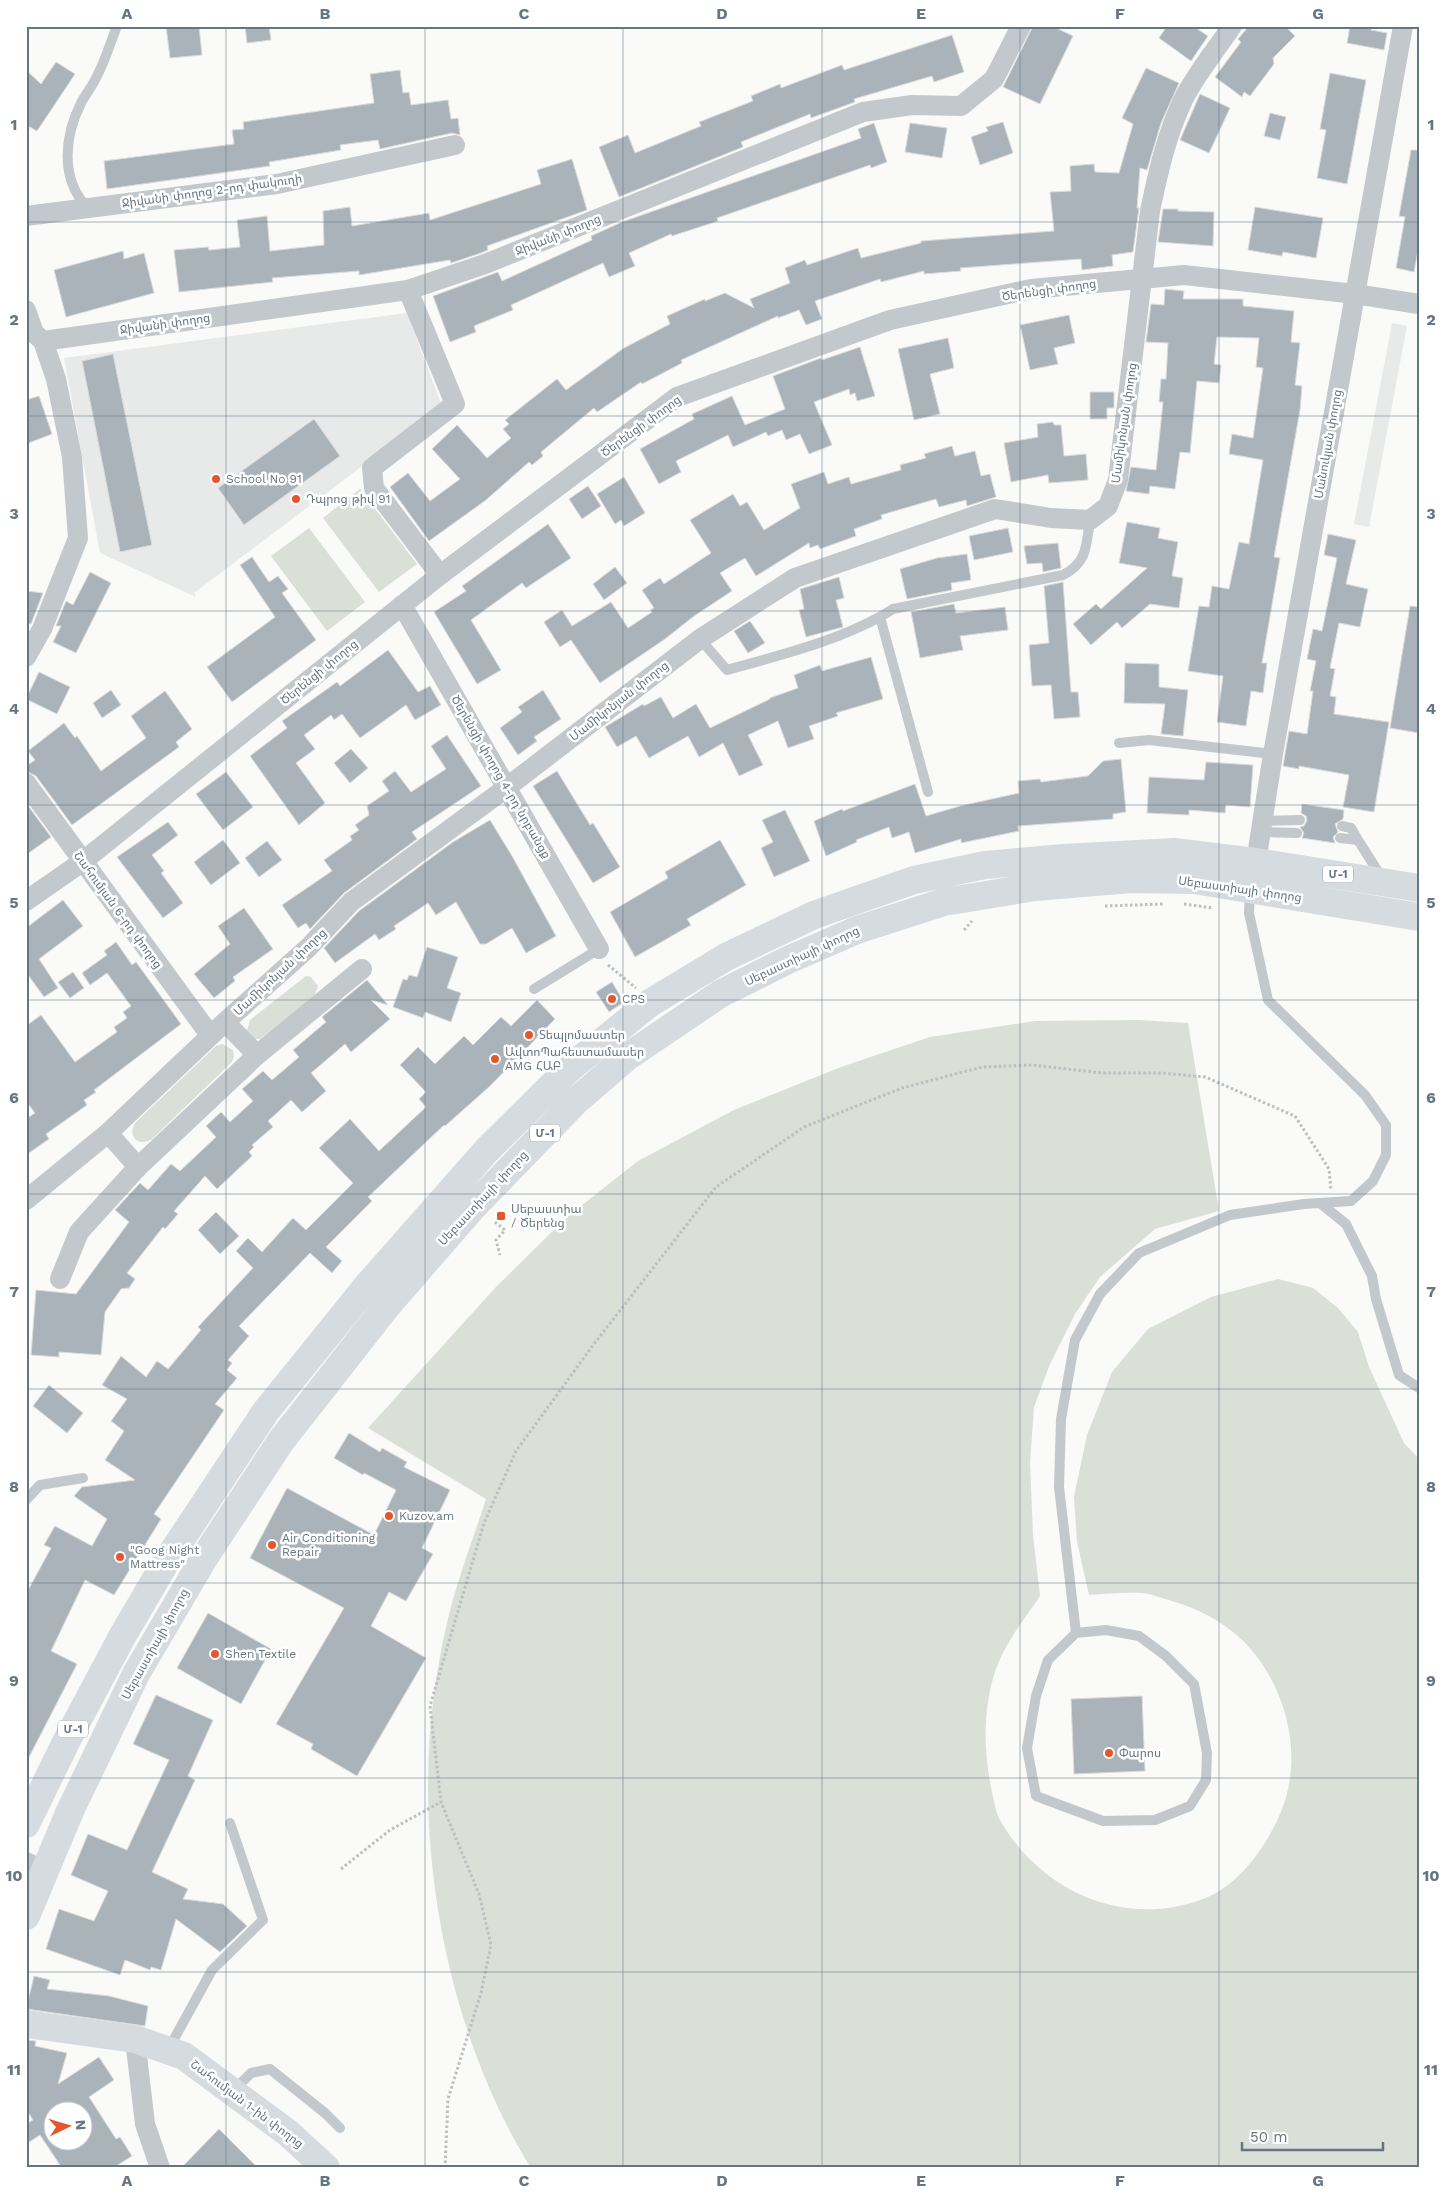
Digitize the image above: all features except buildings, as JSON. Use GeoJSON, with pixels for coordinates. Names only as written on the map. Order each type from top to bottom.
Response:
{"type":"FeatureCollection","features":[{"type":"Feature","properties":{"kind":"main road","name":"Մ-1"},"geometry":{"type":"LineString","coordinates":[[26,1824],[66,1742],[164,1565],[266,1412],[367,1286],[487,1150],[570,1067],[650,1003],[726,957],[814,915],[914,880],[985,865],[1064,858],[1174,852],[1256,862],[1419,888]]}},
{"type":"Feature","properties":{"kind":"main road","name":"Սեբաստիայի փողոց"},"geometry":{"type":"LineString","coordinates":[[26,1916],[35,1866],[136,1674],[204,1558],[281,1441],[386,1308],[472,1208],[574,1102],[627,1057],[720,994],[788,960],[857,930],[944,902],[1035,887],[1131,879],[1194,880],[1250,901],[1419,917]]}},
{"type":"Feature","properties":{"kind":"main road","name":"Շահումյան 1-ին փողոց"},"geometry":{"type":"LineString","coordinates":[[26,2024],[135,2039],[184,2056],[288,2133],[326,2168]]}},
{"type":"Feature","properties":{"kind":"street","name":"Ջիվանի փողոց"},"geometry":{"type":"LineString","coordinates":[[43,341],[408,290],[484,264],[863,112],[912,105],[961,106],[994,79],[1020,26]]}},
{"type":"Feature","properties":{"kind":"street","name":"Մամիկոնյան փողոց"},"geometry":{"type":"LineString","coordinates":[[26,1200],[108,1133],[218,1029],[309,948],[351,902],[506,788],[700,639],[795,578],[995,510],[1051,518],[1090,520],[1108,506],[1118,480],[1152,202],[1168,138],[1184,100],[1232,26]]}},
{"type":"Feature","properties":{"kind":"street","name":"Մանուկյան փողոց"},"geometry":{"type":"LineString","coordinates":[[1256,862],[1273,754],[1403,26]]}},
{"type":"Feature","properties":{"kind":"street","name":"Ջիվանի փողոց 2-րդ փակուղի"},"geometry":{"type":"LineString","coordinates":[[26,216],[277,184],[455,146]]}},
{"type":"Feature","properties":{"kind":"street","name":"Ծերենցի փողոց"},"geometry":{"type":"LineString","coordinates":[[26,901],[82,862],[440,575],[677,397],[890,320],[1031,290],[1184,275],[1355,294],[1419,304]]}},
{"type":"Feature","properties":{"kind":"street"},"geometry":{"type":"LineString","coordinates":[[408,290],[455,404],[372,468],[374,488],[440,575]]}},
{"type":"Feature","properties":{"kind":"street"},"geometry":{"type":"LineString","coordinates":[[26,310],[34,333],[43,341],[56,379],[72,457],[78,538],[42,630],[26,657]]}},
{"type":"Feature","properties":{"kind":"street","name":"Ծերենցի փողոց 4-րդ նրբանցք"},"geometry":{"type":"LineString","coordinates":[[402,605],[599,949]]}},
{"type":"Feature","properties":{"kind":"street","name":"Շահումյան 6-րդ փողոց"},"geometry":{"type":"LineString","coordinates":[[26,783],[82,862],[218,1029],[257,1056]]}},
{"type":"Feature","properties":{"kind":"street"},"geometry":{"type":"LineString","coordinates":[[60,1279],[79,1232],[138,1167],[257,1056],[362,969]]}},
{"type":"Feature","properties":{"kind":"street"},"geometry":{"type":"LineString","coordinates":[[108,1133],[138,1167]]}},
{"type":"Feature","properties":{"kind":"street"},"geometry":{"type":"LineString","coordinates":[[135,2039],[145,2124],[160,2168]]}},
{"type":"Feature","properties":{"kind":"lane"},"geometry":{"type":"LineString","coordinates":[[88,208],[72,189],[69,175],[68,146],[71,128],[81,103],[96,80],[117,26]]}},
{"type":"Feature","properties":{"kind":"lane"},"geometry":{"type":"LineString","coordinates":[[700,639],[727,670],[794,652],[880,617],[893,609],[1063,575],[1075,568],[1084,556],[1090,520]]}},
{"type":"Feature","properties":{"kind":"lane"},"geometry":{"type":"LineString","coordinates":[[880,617],[928,792]]}},
{"type":"Feature","properties":{"kind":"lane"},"geometry":{"type":"LineString","coordinates":[[1119,743],[1149,740],[1273,754]]}},
{"type":"Feature","properties":{"kind":"lane"},"geometry":{"type":"LineString","coordinates":[[1262,826],[1300,820]]}},
{"type":"Feature","properties":{"kind":"lane"},"geometry":{"type":"LineString","coordinates":[[1262,826],[1298,833]]}},
{"type":"Feature","properties":{"kind":"lane"},"geometry":{"type":"LineString","coordinates":[[1342,826],[1351,828],[1384,881]]}},
{"type":"Feature","properties":{"kind":"lane"},"geometry":{"type":"LineString","coordinates":[[1340,838],[1358,840]]}},
{"type":"Feature","properties":{"kind":"lane"},"geometry":{"type":"LineString","coordinates":[[1076,1633],[1059,1487],[1061,1419],[1075,1340],[1100,1294],[1139,1253],[1230,1215],[1320,1203],[1351,1201],[1373,1181],[1386,1155],[1386,1125],[1365,1095],[1268,1000],[1250,901]]}},
{"type":"Feature","properties":{"kind":"lane"},"geometry":{"type":"LineString","coordinates":[[534,989],[599,949]]}},
{"type":"Feature","properties":{"kind":"lane"},"geometry":{"type":"LineString","coordinates":[[1320,1203],[1346,1224],[1372,1276],[1376,1299],[1399,1375],[1419,1388]]}},
{"type":"Feature","properties":{"kind":"lane"},"geometry":{"type":"LineString","coordinates":[[26,1500],[40,1486],[83,1478]]}},
{"type":"Feature","properties":{"kind":"lane"},"geometry":{"type":"LineString","coordinates":[[1106,1630],[1139,1636],[1166,1656],[1194,1684],[1207,1753],[1206,1780],[1190,1806],[1155,1820],[1102,1821],[1036,1796],[1027,1748],[1036,1696],[1048,1660],[1076,1633],[1106,1630]]}},
{"type":"Feature","properties":{"kind":"lane"},"geometry":{"type":"LineString","coordinates":[[167,2050],[212,1970],[263,1920],[230,1823]]}},
{"type":"Feature","properties":{"kind":"lane"},"geometry":{"type":"LineString","coordinates":[[232,2092],[250,2073],[270,2069],[325,2113],[340,2128]]}},
{"type":"Feature","properties":{"kind":"path"},"geometry":{"type":"LineString","coordinates":[[1180,904],[1250,901]]}},
{"type":"Feature","properties":{"kind":"path"},"geometry":{"type":"LineString","coordinates":[[1096,906],[1171,904]]}},
{"type":"Feature","properties":{"kind":"path"},"geometry":{"type":"LineString","coordinates":[[964,930],[974,920]]}},
{"type":"Feature","properties":{"kind":"path"},"geometry":{"type":"LineString","coordinates":[[599,949],[609,968],[641,992]]}},
{"type":"Feature","properties":{"kind":"path"},"geometry":{"type":"LineString","coordinates":[[445,2168],[448,2099],[481,1993],[491,1944],[479,1894],[441,1802],[430,1706],[484,1522],[516,1451],[594,1344],[716,1187],[804,1127],[902,1088],[982,1067],[1032,1065],[1103,1074],[1161,1074],[1204,1077],[1295,1116],[1329,1169],[1332,1203]]}},
{"type":"Feature","properties":{"kind":"path"},"geometry":{"type":"LineString","coordinates":[[496,1222],[505,1230],[496,1240],[500,1255]]}},
{"type":"Feature","properties":{"kind":"path"},"geometry":{"type":"LineString","coordinates":[[341,1869],[390,1830],[441,1802]]}},
{"type":"Feature","properties":{"kind":"shaded area","name":"School No 91"},"geometry":{"type":"Polygon","coordinates":[[[407,313],[442,406],[194,593],[196,597],[100,553],[64,358],[407,313]]]}},
{"type":"Feature","properties":{"kind":"shaded area"},"geometry":{"type":"Polygon","coordinates":[[[1392,323],[1407,326],[1369,527],[1354,524],[1392,323]]]}},
{"type":"Feature","properties":{"kind":"shaded area"},"geometry":{"type":"Polygon","coordinates":[[[360,489],[417,564],[379,592],[323,518],[360,489]]]}},
{"type":"Feature","properties":{"kind":"shaded area"},"geometry":{"type":"Polygon","coordinates":[[[309,528],[365,602],[327,631],[271,556],[309,528]]]}},
{"type":"Feature","properties":{"kind":"shaded area"},"geometry":{"type":"Polygon","coordinates":[[[306,976],[311,977],[318,986],[314,997],[260,1039],[255,1039],[247,1031],[250,1020],[306,976]]]}},
{"type":"Feature","properties":{"kind":"shaded area"},"geometry":{"type":"Polygon","coordinates":[[[1138,1020],[1188,1023],[1219,1211],[1155,1229],[1100,1277],[1075,1314],[1050,1364],[1034,1407],[1030,1463],[1033,1535],[1040,1596],[1014,1634],[998,1664],[990,1690],[986,1721],[986,1751],[996,1809],[1000,1820],[1017,1845],[1037,1867],[1061,1884],[1087,1897],[1115,1906],[1144,1909],[1173,1907],[1203,1899],[1226,1886],[1237,1877],[1264,1845],[1284,1803],[1289,1785],[1291,1766],[1289,1729],[1284,1710],[1269,1675],[1260,1660],[1238,1636],[1197,1610],[1145,1593],[1089,1595],[1077,1542],[1074,1497],[1087,1435],[1112,1372],[1148,1329],[1211,1297],[1278,1279],[1313,1288],[1338,1308],[1358,1332],[1369,1367],[1404,1443],[1419,1459],[1419,2168],[531,2168],[502,2116],[478,2060],[458,2001],[443,1940],[434,1878],[429,1816],[429,1754],[439,1660],[452,1603],[486,1499],[368,1428],[496,1287],[567,1217],[638,1161],[734,1110],[841,1067],[930,1037],[1035,1021],[1138,1020]]]}},
{"type":"Feature","properties":{"kind":"shaded area"},"geometry":{"type":"Polygon","coordinates":[[[222,1044],[233,1050],[232,1062],[152,1139],[142,1142],[135,1139],[132,1131],[136,1122],[216,1046],[222,1044]]]}},
{"type":"Feature","properties":{"kind":"place","name":"School No 91"},"geometry":{"type":"Point","coordinates":[216,479]}},
{"type":"Feature","properties":{"kind":"place","name":"Դպրոց թիվ 91"},"geometry":{"type":"Point","coordinates":[296,499]}},
{"type":"Feature","properties":{"kind":"place","name":"CPS"},"geometry":{"type":"Point","coordinates":[612,999]}},
{"type":"Feature","properties":{"kind":"place","name":"Տեպլոմաստեր"},"geometry":{"type":"Point","coordinates":[529,1035]}},
{"type":"Feature","properties":{"kind":"place","name":"ԱվտոՊահեստամասեր AMG ՀԱԲ"},"geometry":{"type":"Point","coordinates":[495,1059]}},
{"type":"Feature","properties":{"kind":"place","name":"Սեբաստիա / Ծերենց"},"geometry":{"type":"Point","coordinates":[501,1216]}},
{"type":"Feature","properties":{"kind":"place","name":"Kuzov.am"},"geometry":{"type":"Point","coordinates":[389,1516]}},
{"type":"Feature","properties":{"kind":"place","name":"Air Conditioning Repair"},"geometry":{"type":"Point","coordinates":[272,1545]}},
{"type":"Feature","properties":{"kind":"place","name":"\"Goog Night Mattress\""},"geometry":{"type":"Point","coordinates":[120,1557]}},
{"type":"Feature","properties":{"kind":"place","name":"Shen Textile"},"geometry":{"type":"Point","coordinates":[215,1654]}},
{"type":"Feature","properties":{"kind":"place","name":"Փարոս"},"geometry":{"type":"Point","coordinates":[1109,1753]}}]}
